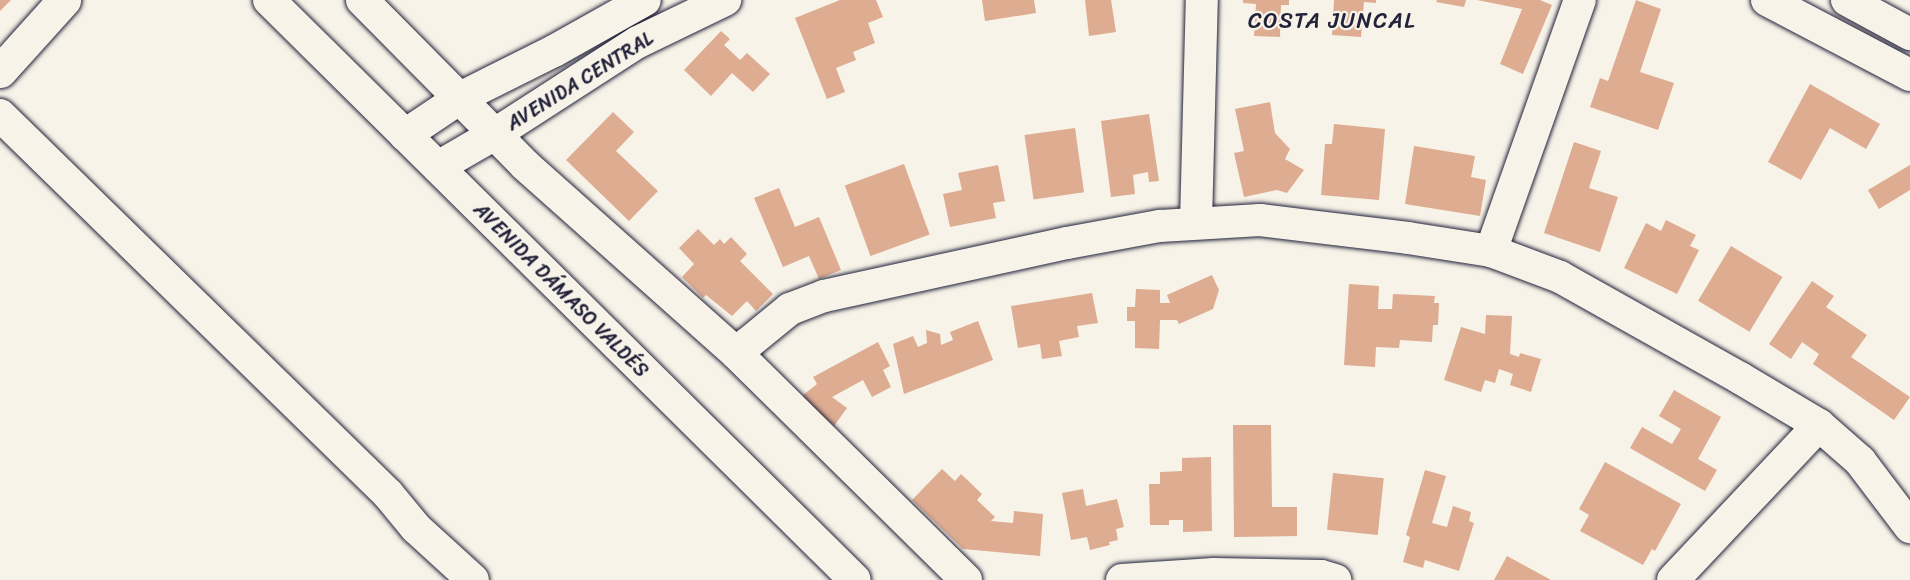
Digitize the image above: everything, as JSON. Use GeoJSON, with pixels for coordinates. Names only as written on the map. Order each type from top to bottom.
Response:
{"type":"FeatureCollection","features":[{"type":"Feature","properties":{"kind":"main road"},"geometry":{"type":"LineString","coordinates":[[0,71],[64,0]]}},
{"type":"Feature","properties":{"kind":"street","name":"AVENIDA DÁMASO VALDÉS"},"geometry":{"type":"LineString","coordinates":[[268,0],[855,580]]}},
{"type":"Feature","properties":{"kind":"street"},"geometry":{"type":"LineString","coordinates":[[362,0],[525,165],[736,353],[966,580]]}},
{"type":"Feature","properties":{"kind":"street","name":"AVENIDA CENTRAL"},"geometry":{"type":"LineString","coordinates":[[405,135],[460,98],[554,51],[645,0]]}},
{"type":"Feature","properties":{"kind":"street","name":"AVENIDA CENTRAL"},"geometry":{"type":"LineString","coordinates":[[438,167],[495,134],[638,42],[725,0]]}},
{"type":"Feature","properties":{"kind":"street"},"geometry":{"type":"LineString","coordinates":[[1196,222],[1203,0]]}},
{"type":"Feature","properties":{"kind":"street"},"geometry":{"type":"LineString","coordinates":[[1491,251],[1580,0]]}},
{"type":"Feature","properties":{"kind":"street"},"geometry":{"type":"LineString","coordinates":[[1767,0],[1910,75]]}},
{"type":"Feature","properties":{"kind":"street"},"geometry":{"type":"LineString","coordinates":[[1847,0],[1910,34]]}},
{"type":"Feature","properties":{"kind":"street"},"geometry":{"type":"LineString","coordinates":[[0,115],[388,494],[416,528],[473,580]]}},
{"type":"Feature","properties":{"kind":"street"},"geometry":{"type":"LineString","coordinates":[[736,353],[790,309],[824,296],[1066,243],[1196,222],[1260,220],[1408,238],[1491,251],[1560,277],[1819,424],[1860,461],[1910,527]]}},
{"type":"Feature","properties":{"kind":"street"},"geometry":{"type":"LineString","coordinates":[[1673,580],[1819,424]]}},
{"type":"Feature","properties":{"kind":"street"},"geometry":{"type":"LineString","coordinates":[[1122,580],[1214,574],[1321,576],[1335,580]]}},
{"type":"Feature","properties":{"kind":"building"},"geometry":{"type":"Polygon","coordinates":[[[0,0],[11,0],[0,11],[0,0]]]}},
{"type":"Feature","properties":{"kind":"building"},"geometry":{"type":"Polygon","coordinates":[[[840,0],[876,0],[883,17],[868,23],[875,43],[853,52],[856,60],[836,68],[845,92],[827,99],[795,18],[840,0]]]}},
{"type":"Feature","properties":{"kind":"building"},"geometry":{"type":"Polygon","coordinates":[[[982,0],[1034,0],[1036,13],[985,21],[982,0]]]}},
{"type":"Feature","properties":{"kind":"building"},"geometry":{"type":"Polygon","coordinates":[[[1085,0],[1111,0],[1116,32],[1089,36],[1085,0]]]}},
{"type":"Feature","properties":{"kind":"building"},"geometry":{"type":"Polygon","coordinates":[[[1243,0],[1289,0],[1289,5],[1281,5],[1280,37],[1254,36],[1256,4],[1243,3],[1243,0]]]}},
{"type":"Feature","properties":{"kind":"building"},"geometry":{"type":"Polygon","coordinates":[[[1334,0],[1376,0],[1376,3],[1364,2],[1361,37],[1332,35],[1334,0]]]}},
{"type":"Feature","properties":{"kind":"building"},"geometry":{"type":"Polygon","coordinates":[[[1437,0],[1466,0],[1464,7],[1436,2],[1437,0]]]}},
{"type":"Feature","properties":{"kind":"building"},"geometry":{"type":"Polygon","coordinates":[[[1477,0],[1540,0],[1552,5],[1523,74],[1500,64],[1522,9],[1477,0]]]}},
{"type":"Feature","properties":{"kind":"building"},"geometry":{"type":"Polygon","coordinates":[[[1636,0],[1661,9],[1640,72],[1674,83],[1658,130],[1590,107],[1600,78],[1608,81],[1636,0]]]}},
{"type":"Feature","properties":{"kind":"building"},"geometry":{"type":"Polygon","coordinates":[[[721,31],[730,39],[724,45],[740,60],[747,53],[770,74],[753,92],[732,73],[711,96],[684,70],[721,31]]]}},
{"type":"Feature","properties":{"kind":"building"},"geometry":{"type":"Polygon","coordinates":[[[1810,84],[1880,124],[1866,149],[1830,128],[1801,180],[1768,162],[1810,84]]]}},
{"type":"Feature","properties":{"kind":"building"},"geometry":{"type":"Polygon","coordinates":[[[1270,102],[1275,133],[1290,149],[1285,159],[1304,170],[1287,193],[1277,190],[1244,197],[1234,153],[1244,151],[1235,109],[1270,102]]]}},
{"type":"Feature","properties":{"kind":"building"},"geometry":{"type":"Polygon","coordinates":[[[613,112],[634,132],[616,151],[658,191],[629,221],[566,160],[613,112]]]}},
{"type":"Feature","properties":{"kind":"building"},"geometry":{"type":"Polygon","coordinates":[[[1149,114],[1159,181],[1149,182],[1148,172],[1133,175],[1135,194],[1111,197],[1101,121],[1149,114]]]}},
{"type":"Feature","properties":{"kind":"building"},"geometry":{"type":"Polygon","coordinates":[[[1334,124],[1385,129],[1379,200],[1321,195],[1325,144],[1332,144],[1334,124]]]}},
{"type":"Feature","properties":{"kind":"building"},"geometry":{"type":"Polygon","coordinates":[[[1075,128],[1084,192],[1034,199],[1024,135],[1075,128]]]}},
{"type":"Feature","properties":{"kind":"building"},"geometry":{"type":"Polygon","coordinates":[[[1574,142],[1601,151],[1589,188],[1618,197],[1600,252],[1544,233],[1574,142]]]}},
{"type":"Feature","properties":{"kind":"building"},"geometry":{"type":"Polygon","coordinates":[[[1414,146],[1475,156],[1471,177],[1486,180],[1480,216],[1405,204],[1414,146]]]}},
{"type":"Feature","properties":{"kind":"building"},"geometry":{"type":"Polygon","coordinates":[[[904,164],[930,234],[870,256],[845,186],[904,164]]]}},
{"type":"Feature","properties":{"kind":"building"},"geometry":{"type":"Polygon","coordinates":[[[998,165],[1005,201],[993,203],[996,218],[950,227],[943,194],[962,190],[958,173],[998,165]]]}},
{"type":"Feature","properties":{"kind":"building"},"geometry":{"type":"Polygon","coordinates":[[[1910,165],[1910,190],[1879,209],[1868,190],[1910,165]]]}},
{"type":"Feature","properties":{"kind":"building"},"geometry":{"type":"Polygon","coordinates":[[[779,188],[795,227],[819,217],[841,270],[819,279],[809,256],[783,267],[754,198],[779,188]]]}},
{"type":"Feature","properties":{"kind":"building"},"geometry":{"type":"Polygon","coordinates":[[[1666,220],[1696,235],[1690,246],[1699,250],[1677,294],[1624,268],[1646,223],[1661,231],[1666,220]]]}},
{"type":"Feature","properties":{"kind":"building"},"geometry":{"type":"Polygon","coordinates":[[[698,229],[714,245],[720,239],[724,244],[731,237],[747,254],[740,261],[773,294],[756,311],[747,301],[732,316],[706,295],[703,298],[682,277],[694,264],[679,248],[698,229]]]}},
{"type":"Feature","properties":{"kind":"building"},"geometry":{"type":"Polygon","coordinates":[[[1731,246],[1782,277],[1749,332],[1698,301],[1731,246]]]}},
{"type":"Feature","properties":{"kind":"building"},"geometry":{"type":"Polygon","coordinates":[[[1212,275],[1219,290],[1213,309],[1179,324],[1177,320],[1160,320],[1159,349],[1135,348],[1135,321],[1127,321],[1127,307],[1135,307],[1136,289],[1160,290],[1160,303],[1170,303],[1167,295],[1212,275]]]}},
{"type":"Feature","properties":{"kind":"building"},"geometry":{"type":"Polygon","coordinates":[[[1812,281],[1834,296],[1826,307],[1867,335],[1851,357],[1910,397],[1894,420],[1813,364],[1819,354],[1802,342],[1791,359],[1769,344],[1812,281]]]}},
{"type":"Feature","properties":{"kind":"building"},"geometry":{"type":"Polygon","coordinates":[[[1349,284],[1379,286],[1378,309],[1392,309],[1393,294],[1435,296],[1434,303],[1439,303],[1438,325],[1433,325],[1432,342],[1400,340],[1399,348],[1376,347],[1375,367],[1344,365],[1349,284]]]}},
{"type":"Feature","properties":{"kind":"building"},"geometry":{"type":"Polygon","coordinates":[[[1092,293],[1098,323],[1077,326],[1079,337],[1059,341],[1062,356],[1042,359],[1040,344],[1018,348],[1011,306],[1092,293]]]}},
{"type":"Feature","properties":{"kind":"building"},"geometry":{"type":"Polygon","coordinates":[[[1486,315],[1512,316],[1510,354],[1519,357],[1520,353],[1541,359],[1531,392],[1510,385],[1513,374],[1499,369],[1495,383],[1485,380],[1481,392],[1444,380],[1461,327],[1485,334],[1486,315]]]}},
{"type":"Feature","properties":{"kind":"building"},"geometry":{"type":"Polygon","coordinates":[[[978,321],[993,360],[904,394],[893,344],[913,336],[918,347],[927,343],[926,330],[940,334],[941,345],[953,340],[950,332],[978,321]]]}},
{"type":"Feature","properties":{"kind":"building"},"geometry":{"type":"Polygon","coordinates":[[[878,342],[890,366],[883,370],[891,387],[872,397],[863,380],[832,397],[847,408],[834,426],[810,408],[803,395],[817,384],[813,377],[878,342]]]}},
{"type":"Feature","properties":{"kind":"building"},"geometry":{"type":"Polygon","coordinates":[[[1674,390],[1721,417],[1698,459],[1717,470],[1705,491],[1630,448],[1642,427],[1672,444],[1681,429],[1659,416],[1674,390]]]}},
{"type":"Feature","properties":{"kind":"building"},"geometry":{"type":"Polygon","coordinates":[[[1233,425],[1271,425],[1272,507],[1297,507],[1297,536],[1234,537],[1233,425]]]}},
{"type":"Feature","properties":{"kind":"building"},"geometry":{"type":"Polygon","coordinates":[[[1211,457],[1212,531],[1183,532],[1183,520],[1169,520],[1169,525],[1150,525],[1149,484],[1160,484],[1160,472],[1182,471],[1182,458],[1211,457]]]}},
{"type":"Feature","properties":{"kind":"building"},"geometry":{"type":"Polygon","coordinates":[[[1605,462],[1681,504],[1655,551],[1652,549],[1643,565],[1580,531],[1589,515],[1579,509],[1605,462]]]}},
{"type":"Feature","properties":{"kind":"building"},"geometry":{"type":"Polygon","coordinates":[[[942,469],[955,481],[961,474],[982,494],[977,500],[995,517],[991,521],[1013,523],[1014,511],[1043,514],[1040,556],[963,549],[912,500],[942,469]]]}},
{"type":"Feature","properties":{"kind":"building"},"geometry":{"type":"Polygon","coordinates":[[[1425,470],[1446,476],[1432,523],[1447,527],[1453,506],[1471,512],[1469,521],[1474,523],[1459,571],[1425,560],[1423,568],[1403,562],[1410,537],[1406,535],[1425,470]]]}},
{"type":"Feature","properties":{"kind":"building"},"geometry":{"type":"Polygon","coordinates":[[[1333,473],[1384,478],[1378,535],[1327,530],[1333,473]]]}},
{"type":"Feature","properties":{"kind":"building"},"geometry":{"type":"Polygon","coordinates":[[[1083,489],[1086,506],[1117,499],[1124,527],[1116,529],[1118,540],[1109,542],[1110,545],[1090,550],[1087,537],[1071,540],[1062,493],[1083,489]]]}},
{"type":"Feature","properties":{"kind":"building"},"geometry":{"type":"Polygon","coordinates":[[[1507,556],[1551,580],[1494,580],[1507,556]]]}},
{"type":"Feature","properties":{"kind":"district","name":"COSTA JUNCAL"},"geometry":{"type":"Point","coordinates":[1332,21]}}]}
